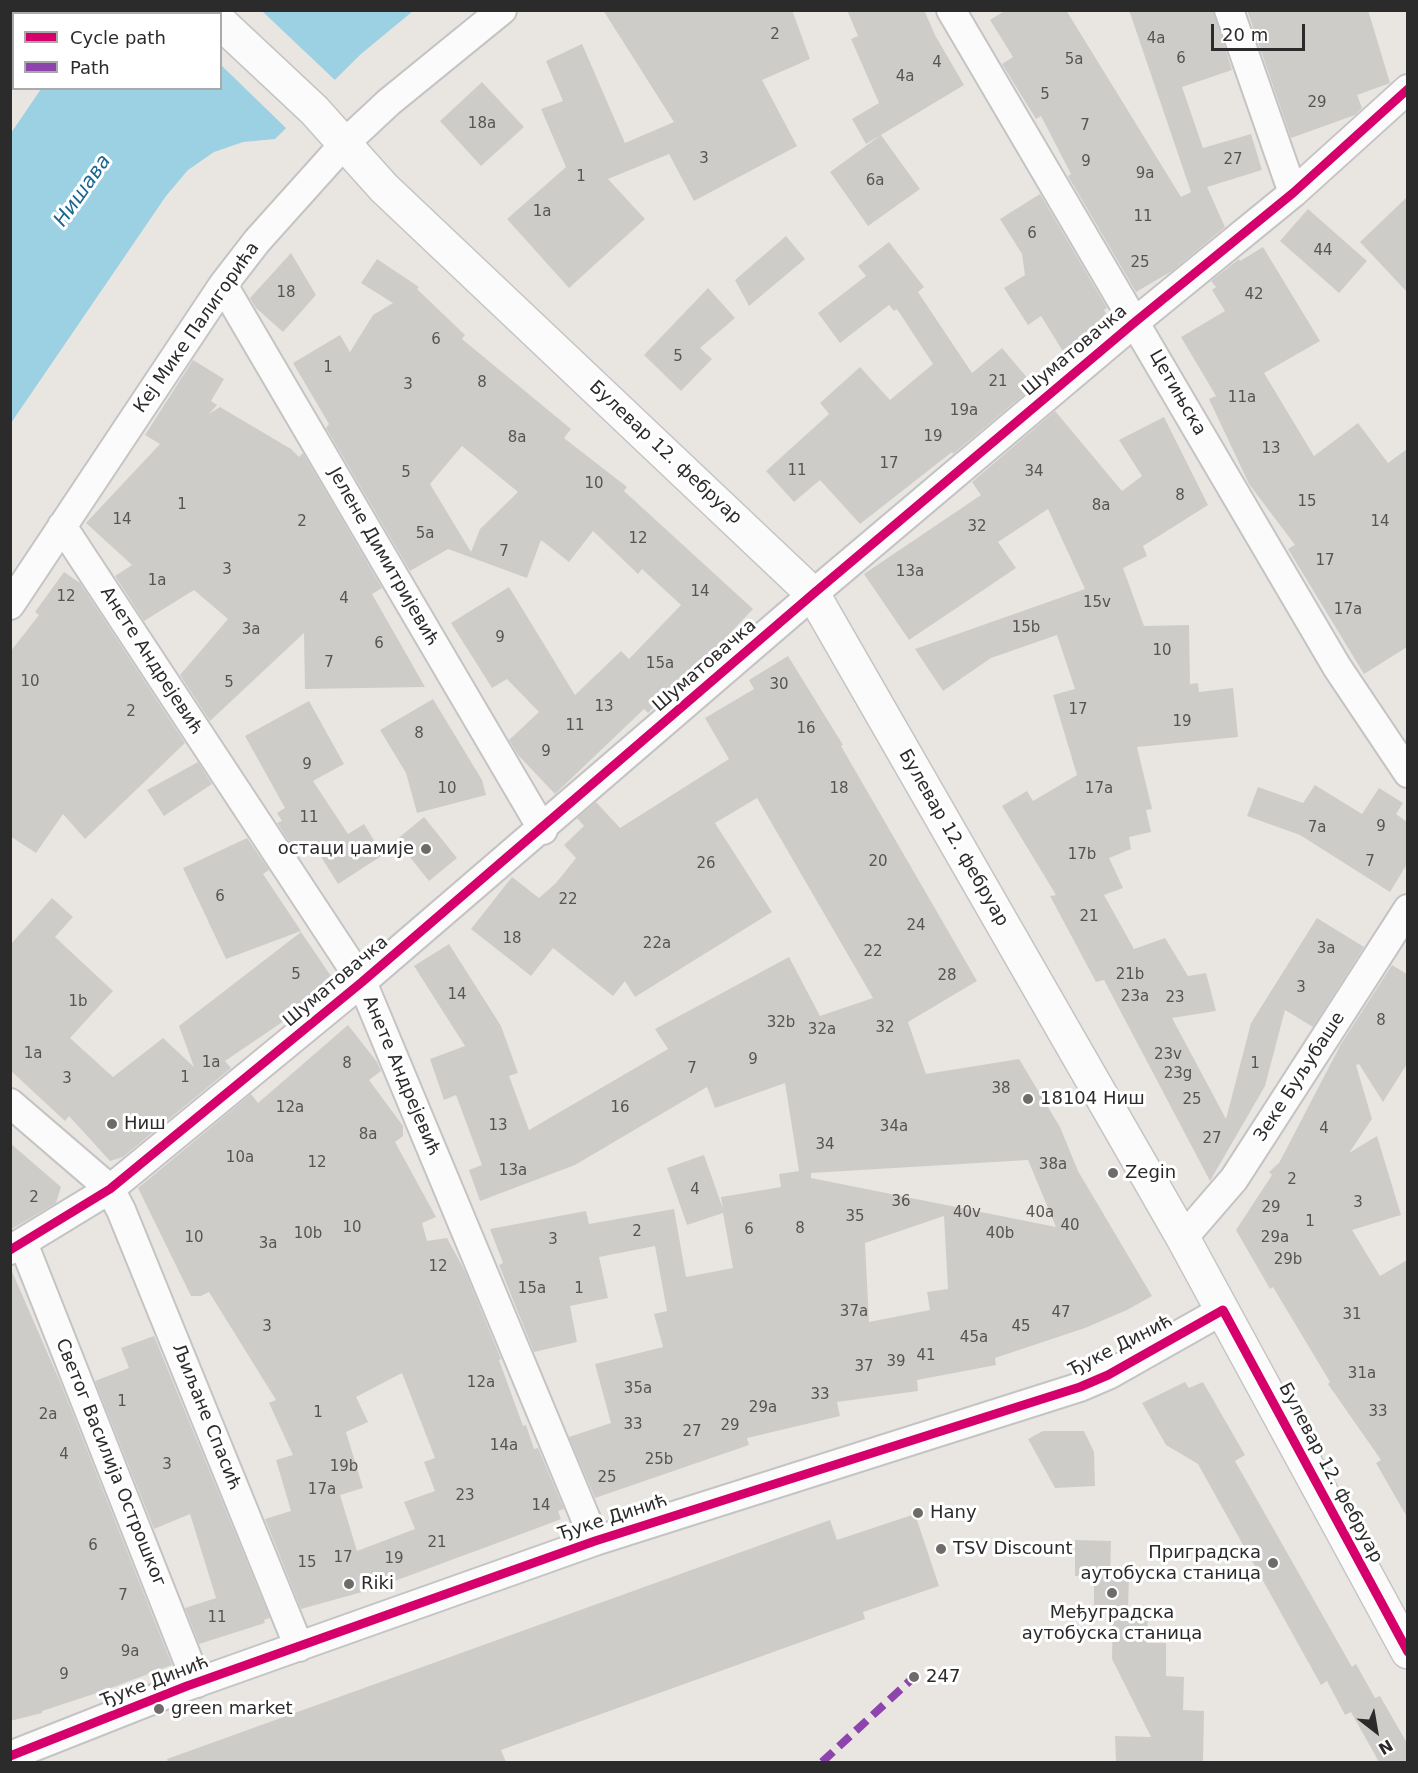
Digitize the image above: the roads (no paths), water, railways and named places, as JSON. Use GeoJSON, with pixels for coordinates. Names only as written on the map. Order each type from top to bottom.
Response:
{"type":"FeatureCollection","features":[{"type":"Feature","properties":{"kind":"main road","name":"Булевар 12. фебруар"},"geometry":{"type":"LineString","coordinates":[[222,24],[314,110],[384,188],[813,594],[1183,1238],[1407,1652]]}},
{"type":"Feature","properties":{"kind":"street","name":"Кеј Мике Палигорића"},"geometry":{"type":"LineString","coordinates":[[10,605],[223,285],[257,241],[345,143],[389,102],[502,10]]}},
{"type":"Feature","properties":{"kind":"street","name":"Цетињска"},"geometry":{"type":"LineString","coordinates":[[951,10],[1337,667],[1407,773]]}},
{"type":"Feature","properties":{"kind":"street"},"geometry":{"type":"LineString","coordinates":[[1229,10],[1293,193]]}},
{"type":"Feature","properties":{"kind":"street","name":"Шуматовачка"},"geometry":{"type":"LineString","coordinates":[[16,1247],[110,1189],[362,982],[543,830],[813,594],[1135,322],[1293,193],[1407,90]]}},
{"type":"Feature","properties":{"kind":"street","name":"Јелене Димитријевић"},"geometry":{"type":"LineString","coordinates":[[223,285],[543,830]]}},
{"type":"Feature","properties":{"kind":"street","name":"Анете Андрејевић"},"geometry":{"type":"LineString","coordinates":[[62,526],[362,982],[595,1540]]}},
{"type":"Feature","properties":{"kind":"street","name":"Зеке Буљубаше"},"geometry":{"type":"LineString","coordinates":[[1183,1238],[1234,1179],[1407,909]]}},
{"type":"Feature","properties":{"kind":"street"},"geometry":{"type":"LineString","coordinates":[[10,1103],[110,1189]]}},
{"type":"Feature","properties":{"kind":"street","name":"Љиљане Спасић"},"geometry":{"type":"LineString","coordinates":[[110,1189],[134,1241],[299,1647]]}},
{"type":"Feature","properties":{"kind":"street","name":"Светог Василија Острошког"},"geometry":{"type":"LineString","coordinates":[[16,1247],[197,1683]]}},
{"type":"Feature","properties":{"kind":"street","name":"Ђуке Динић"},"geometry":{"type":"LineString","coordinates":[[10,1756],[197,1683],[595,1540],[1080,1388],[1108,1375],[1222,1310]]}},
{"type":"Feature","properties":{"kind":"water","name":"Нишава"},"geometry":{"type":"Polygon","coordinates":[[[413,11],[361,54],[275,139],[243,142],[214,152],[188,170],[166,196],[11,423],[11,133],[40,90],[222,90],[222,12],[76,12],[413,11]]]}},
{"type":"Feature","properties":{"kind":"place","name":"остаци џамије"},"geometry":{"type":"Point","coordinates":[426,849]}},
{"type":"Feature","properties":{"kind":"place","name":"18104 Ниш"},"geometry":{"type":"Point","coordinates":[1028,1099]}},
{"type":"Feature","properties":{"kind":"place","name":"Ниш"},"geometry":{"type":"Point","coordinates":[112,1124]}},
{"type":"Feature","properties":{"kind":"place","name":"Zegin"},"geometry":{"type":"Point","coordinates":[1113,1173]}},
{"type":"Feature","properties":{"kind":"place","name":"Hany"},"geometry":{"type":"Point","coordinates":[918,1513]}},
{"type":"Feature","properties":{"kind":"place","name":"TSV Discount"},"geometry":{"type":"Point","coordinates":[941,1549]}},
{"type":"Feature","properties":{"kind":"place","name":"Приградска аутобуска станица"},"geometry":{"type":"Point","coordinates":[1273,1563]}},
{"type":"Feature","properties":{"kind":"place","name":"Riki"},"geometry":{"type":"Point","coordinates":[349,1584]}},
{"type":"Feature","properties":{"kind":"place","name":"Међуградска аутобуска станица"},"geometry":{"type":"Point","coordinates":[1112,1593]}},
{"type":"Feature","properties":{"kind":"place","name":"247"},"geometry":{"type":"Point","coordinates":[914,1677]}},
{"type":"Feature","properties":{"kind":"place","name":"green market"},"geometry":{"type":"Point","coordinates":[159,1709]}}]}
